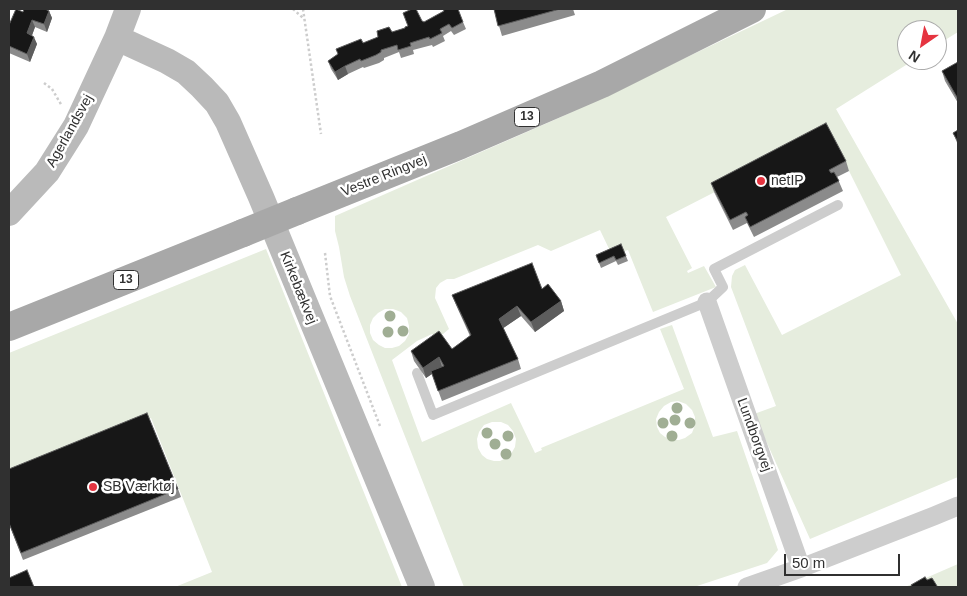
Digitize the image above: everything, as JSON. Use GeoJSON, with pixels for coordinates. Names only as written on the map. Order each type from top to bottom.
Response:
{"type":"FeatureCollection","features":[{"type":"Feature","properties":{"kind":"main road","name":"Vestre Ringvej"},"geometry":{"type":"LineString","coordinates":[[9,328],[461,146],[602,84],[752,9]]}},
{"type":"Feature","properties":{"kind":"street","name":"Agerlandsvej"},"geometry":{"type":"LineString","coordinates":[[9,213],[47,172],[72,133],[128,9]]}},
{"type":"Feature","properties":{"kind":"street","name":"Kirkebækvej"},"geometry":{"type":"LineString","coordinates":[[116,38],[167,61],[186,72],[217,103],[228,122],[422,587]]}},
{"type":"Feature","properties":{"kind":"street","name":"Lundborgvej"},"geometry":{"type":"LineString","coordinates":[[707,302],[801,568]]}},
{"type":"Feature","properties":{"kind":"street"},"geometry":{"type":"LineString","coordinates":[[747,587],[801,568],[958,506]]}},
{"type":"Feature","properties":{"kind":"lane"},"geometry":{"type":"LineString","coordinates":[[417,374],[433,415],[707,302],[723,287],[714,269],[838,206]]}},
{"type":"Feature","properties":{"kind":"path"},"geometry":{"type":"LineString","coordinates":[[293,9],[303,18]]}},
{"type":"Feature","properties":{"kind":"path"},"geometry":{"type":"LineString","coordinates":[[302,9],[321,134]]}},
{"type":"Feature","properties":{"kind":"path"},"geometry":{"type":"LineString","coordinates":[[44,83],[52,89],[64,112]]}},
{"type":"Feature","properties":{"kind":"path"},"geometry":{"type":"LineString","coordinates":[[325,253],[330,296],[382,431]]}},
{"type":"Feature","properties":{"kind":"green space"},"geometry":{"type":"Polygon","coordinates":[[[788,9],[958,9],[958,32],[947,39],[947,20],[897,20],[898,70],[836,109],[958,324],[958,477],[810,539],[754,414],[776,406],[731,287],[732,276],[735,270],[745,265],[782,335],[901,275],[830,133],[666,217],[692,268],[687,271],[688,273],[704,266],[716,287],[653,312],[628,250],[612,255],[600,230],[551,251],[538,245],[440,283],[436,288],[435,298],[449,329],[437,339],[432,334],[417,341],[392,360],[422,442],[511,403],[535,453],[542,450],[541,448],[684,389],[660,329],[672,325],[713,437],[737,431],[778,550],[767,563],[694,587],[464,587],[350,296],[344,277],[335,231],[335,216],[561,117],[788,9]],[[385,309],[378,313],[370,325],[370,333],[373,340],[385,348],[399,346],[409,334],[407,318],[401,312],[385,309]],[[678,401],[664,406],[656,419],[660,433],[672,440],[685,438],[692,433],[695,425],[695,417],[692,410],[686,404],[678,401]],[[492,422],[484,425],[479,432],[477,439],[478,448],[487,459],[500,461],[511,454],[515,447],[516,439],[508,425],[501,422],[492,422]]]}},
{"type":"Feature","properties":{"kind":"green space"},"geometry":{"type":"Polygon","coordinates":[[[266,249],[402,587],[175,587],[212,572],[151,418],[9,475],[9,353],[266,249]]]}},
{"type":"Feature","properties":{"kind":"green space"},"geometry":{"type":"Polygon","coordinates":[[[958,564],[958,587],[905,587],[958,564]]]}},
{"type":"Feature","properties":{"kind":"building"},"geometry":{"type":"Polygon","coordinates":[[[16,9],[23,12],[24,9],[45,9],[49,11],[44,24],[32,20],[27,33],[34,37],[27,54],[9,46],[9,25],[16,9]]]}},
{"type":"Feature","properties":{"kind":"building"},"geometry":{"type":"Polygon","coordinates":[[[416,9],[424,22],[444,11],[443,9],[458,9],[463,22],[452,28],[449,24],[440,29],[442,33],[430,39],[429,37],[410,43],[411,46],[398,50],[397,45],[381,50],[376,55],[361,61],[360,59],[335,72],[328,61],[338,54],[336,49],[361,39],[363,43],[378,37],[377,31],[389,27],[392,32],[405,28],[408,26],[403,13],[416,9]]]}},
{"type":"Feature","properties":{"kind":"building"},"geometry":{"type":"Polygon","coordinates":[[[494,9],[560,9],[498,26],[494,9]]]}},
{"type":"Feature","properties":{"kind":"building"},"geometry":{"type":"Polygon","coordinates":[[[958,62],[958,99],[942,71],[947,70],[958,62]]]}},
{"type":"Feature","properties":{"kind":"building"},"geometry":{"type":"Polygon","coordinates":[[[826,123],[846,161],[829,170],[831,173],[834,172],[839,181],[750,227],[745,217],[748,215],[746,212],[730,220],[711,183],[826,123]]]}},
{"type":"Feature","properties":{"kind":"building"},"geometry":{"type":"Polygon","coordinates":[[[958,130],[958,142],[953,133],[958,130]]]}},
{"type":"Feature","properties":{"kind":"building"},"geometry":{"type":"Polygon","coordinates":[[[621,244],[626,256],[616,260],[614,256],[599,263],[596,255],[621,244]]]}},
{"type":"Feature","properties":{"kind":"building"},"geometry":{"type":"Polygon","coordinates":[[[532,263],[542,289],[548,284],[561,301],[531,322],[517,306],[499,319],[518,359],[438,391],[431,371],[444,366],[439,357],[423,368],[411,351],[439,331],[452,349],[471,335],[452,295],[532,263]]]}},
{"type":"Feature","properties":{"kind":"building","name":"SB Værktøj"},"geometry":{"type":"Polygon","coordinates":[[[147,413],[178,489],[21,553],[9,523],[9,469],[147,413]]]}},
{"type":"Feature","properties":{"kind":"building"},"geometry":{"type":"Polygon","coordinates":[[[27,570],[34,587],[9,587],[9,578],[27,570]]]}},
{"type":"Feature","properties":{"kind":"building"},"geometry":{"type":"Polygon","coordinates":[[[925,577],[927,580],[932,578],[937,586],[912,587],[911,585],[925,577]]]}},
{"type":"Feature","properties":{"kind":"place","name":"netIP"},"geometry":{"type":"Point","coordinates":[761,181]}},
{"type":"Feature","properties":{"kind":"place","name":"SB Værktøj"},"geometry":{"type":"Point","coordinates":[93,487]}}]}
